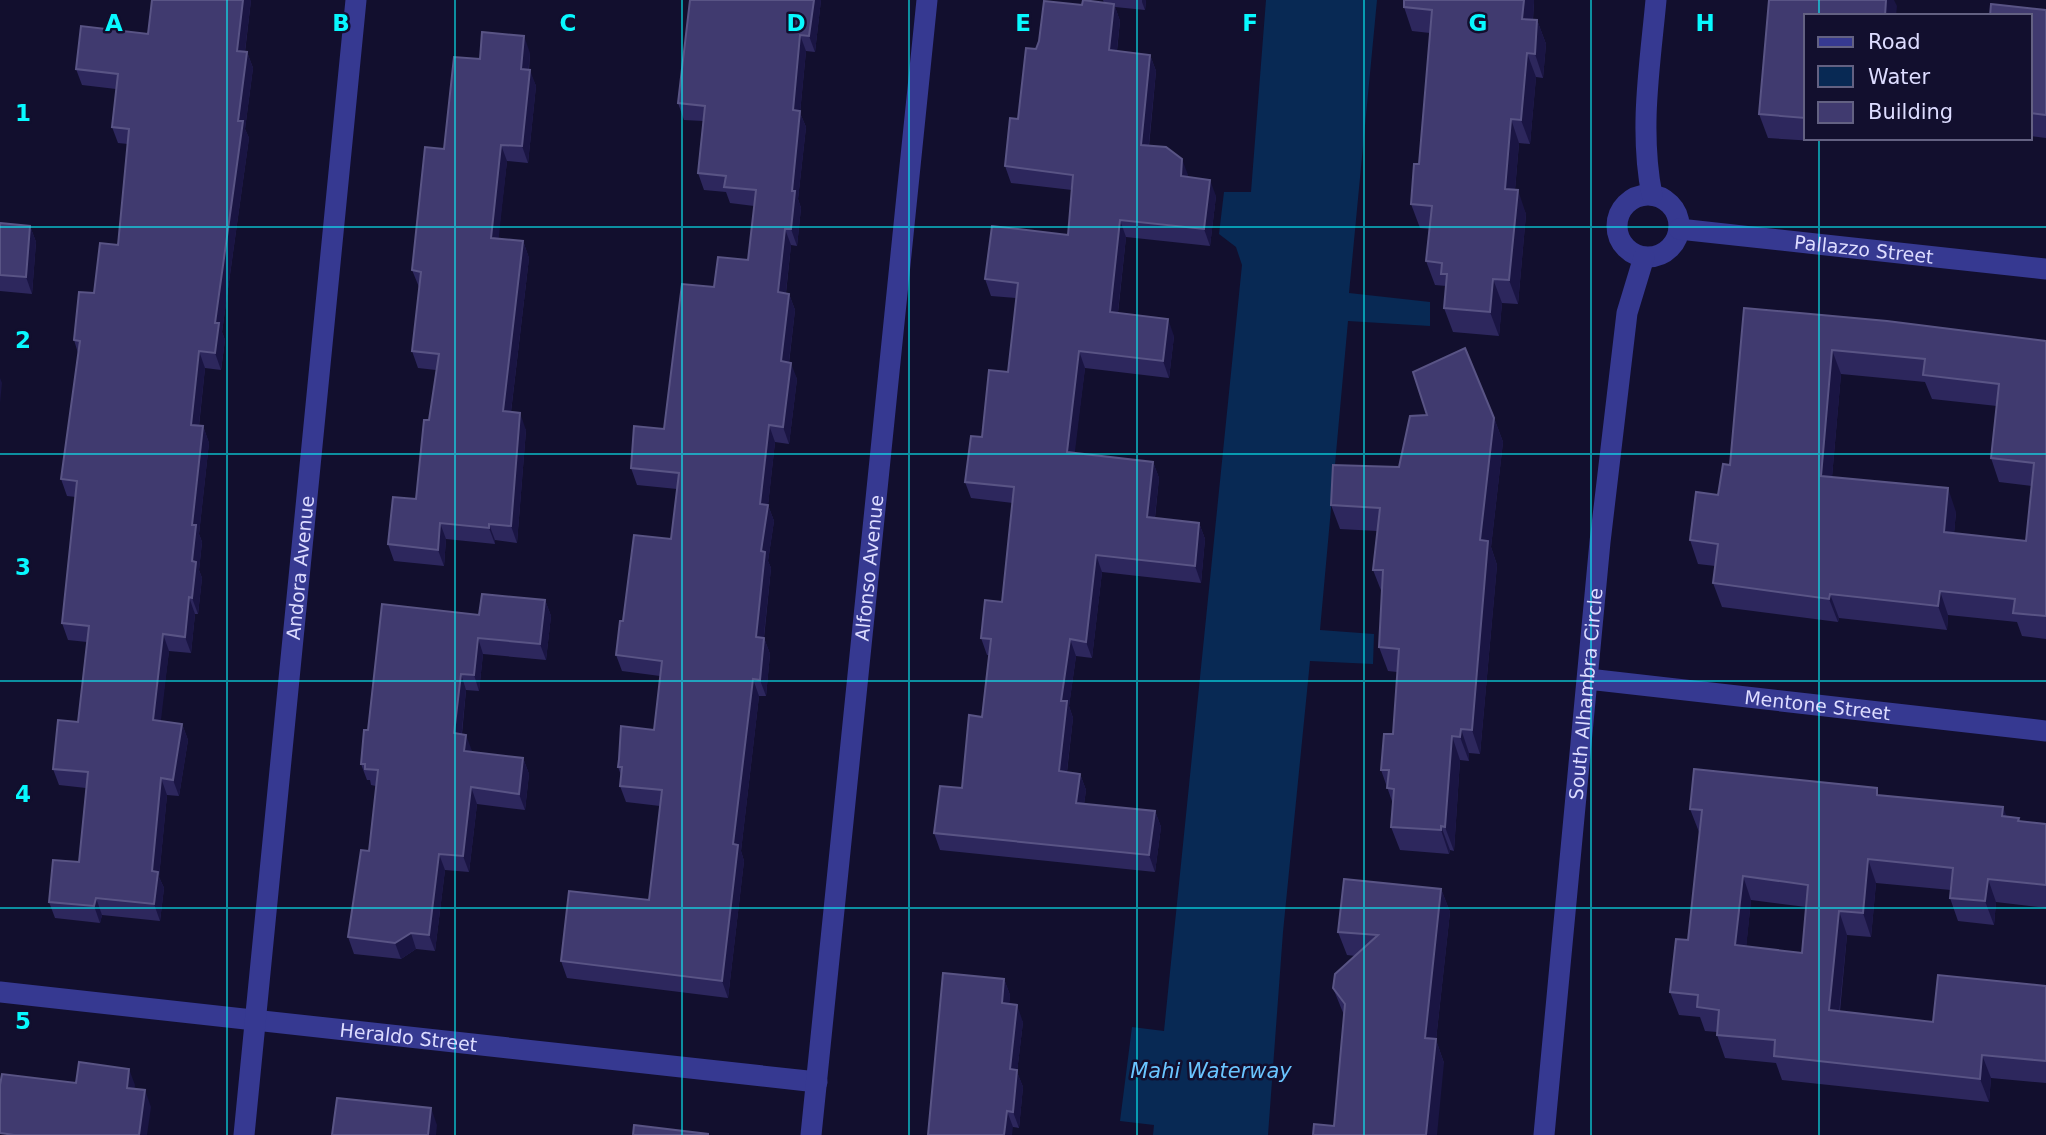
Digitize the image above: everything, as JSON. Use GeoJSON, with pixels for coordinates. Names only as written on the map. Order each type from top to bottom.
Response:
{"type":"FeatureCollection","features":[{"type":"Feature","properties":{"kind":"street","name":"Andora Avenue"},"geometry":{"type":"LineString","coordinates":[[244,1135],[356,0]]}},
{"type":"Feature","properties":{"kind":"street","name":"Alfonso Avenue"},"geometry":{"type":"LineString","coordinates":[[811,1135],[927,0]]}},
{"type":"Feature","properties":{"kind":"street"},"geometry":{"type":"LineString","coordinates":[[1652,195],[1646,160],[1645,109],[1656,0]]}},
{"type":"Feature","properties":{"kind":"street"},"geometry":{"type":"LineString","coordinates":[[1642,195],[1652,195],[1672,206],[1679,229],[1671,247],[1654,257],[1644,257],[1627,248],[1617,232],[1617,222],[1625,204],[1642,195]]}},
{"type":"Feature","properties":{"kind":"street","name":"Pallazzo Street"},"geometry":{"type":"LineString","coordinates":[[1679,229],[2046,269]]}},
{"type":"Feature","properties":{"kind":"street","name":"South Alhambra Circle"},"geometry":{"type":"LineString","coordinates":[[1544,1135],[1627,313],[1644,257]]}},
{"type":"Feature","properties":{"kind":"street","name":"Mentone Street"},"geometry":{"type":"LineString","coordinates":[[1588,679],[2046,732]]}},
{"type":"Feature","properties":{"kind":"street","name":"Heraldo Street"},"geometry":{"type":"LineString","coordinates":[[0,992],[256,1018],[817,1082]]}},
{"type":"Feature","properties":{"kind":"water","name":"Mahi Waterway"},"geometry":{"type":"Polygon","coordinates":[[[1266,0],[1377,0],[1349,293],[1430,302],[1430,326],[1348,321],[1320,630],[1374,634],[1373,664],[1310,661],[1283,932],[1268,1135],[1153,1135],[1154,1125],[1120,1121],[1132,1027],[1164,1031],[1242,265],[1236,247],[1219,234],[1224,192],[1251,192],[1266,0]]]}},
{"type":"Feature","properties":{"kind":"building"},"geometry":{"type":"Polygon","coordinates":[[[152,0],[243,0],[237,51],[247,52],[238,121],[243,121],[215,323],[219,323],[215,353],[199,351],[191,425],[203,426],[192,525],[196,525],[192,561],[196,562],[192,598],[189,597],[185,637],[163,634],[153,720],[182,724],[173,780],[161,778],[152,871],[158,872],[154,904],[96,898],[94,906],[49,902],[53,860],[79,862],[88,772],[53,769],[58,720],[78,722],[89,626],[62,623],[77,481],[61,479],[80,341],[74,340],[79,292],[94,293],[100,243],[118,245],[129,129],[112,127],[118,74],[76,69],[81,26],[148,34],[152,0]]]}},
{"type":"Feature","properties":{"kind":"building"},"geometry":{"type":"Polygon","coordinates":[[[690,0],[814,0],[809,36],[800,35],[793,110],[800,111],[792,191],[795,191],[791,229],[785,229],[778,292],[789,294],[781,361],[791,363],[783,427],[769,425],[760,504],[768,505],[761,551],[765,552],[756,637],[764,638],[760,680],[753,679],[733,844],[738,845],[722,981],[561,961],[569,891],[649,900],[662,790],[620,786],[622,767],[618,767],[621,726],[654,730],[662,661],[616,655],[634,535],[671,539],[679,473],[631,468],[634,426],[664,429],[682,284],[714,287],[718,257],[748,260],[756,190],[724,187],[726,176],[698,173],[705,106],[678,103],[690,0]]]}},
{"type":"Feature","properties":{"kind":"building"},"geometry":{"type":"Polygon","coordinates":[[[1083,0],[1114,4],[1109,50],[1150,55],[1141,145],[1166,147],[1182,159],[1181,176],[1210,180],[1204,229],[1120,220],[1110,312],[1168,319],[1163,361],[1079,351],[1067,452],[1153,462],[1147,517],[1199,523],[1195,566],[1096,555],[1086,642],[1070,639],[1061,701],[1067,701],[1059,771],[1080,774],[1076,803],[1155,811],[1149,855],[934,833],[940,786],[962,788],[969,715],[982,717],[991,639],[981,638],[985,600],[1002,602],[1014,487],[965,482],[971,436],[982,437],[989,370],[1008,372],[1018,283],[985,279],[992,226],[1068,235],[1073,175],[1005,166],[1010,118],[1018,119],[1026,48],[1036,49],[1044,1],[1082,5],[1083,0]]]}},
{"type":"Feature","properties":{"kind":"building"},"geometry":{"type":"Polygon","coordinates":[[[1404,0],[1524,0],[1522,19],[1537,20],[1535,54],[1527,53],[1521,120],[1511,119],[1505,189],[1518,190],[1509,280],[1493,279],[1490,312],[1444,308],[1447,274],[1441,274],[1442,263],[1426,261],[1432,206],[1411,204],[1414,164],[1419,164],[1432,10],[1404,7],[1404,0]]]}},
{"type":"Feature","properties":{"kind":"building"},"geometry":{"type":"Polygon","coordinates":[[[1769,0],[1886,0],[1885,14],[1804,14],[1804,118],[1759,114],[1769,0]]]}},
{"type":"Feature","properties":{"kind":"building"},"geometry":{"type":"Polygon","coordinates":[[[1991,4],[2046,10],[2046,115],[2032,113],[2032,14],[1990,14],[1991,4]]]}},
{"type":"Feature","properties":{"kind":"building"},"geometry":{"type":"Polygon","coordinates":[[[482,32],[524,36],[521,69],[530,70],[522,146],[501,145],[491,238],[523,241],[503,411],[520,413],[511,526],[489,524],[489,528],[440,523],[438,550],[388,544],[393,497],[416,499],[424,420],[429,420],[439,354],[412,351],[421,272],[412,270],[425,147],[444,149],[454,57],[480,59],[482,32]]]}},
{"type":"Feature","properties":{"kind":"building"},"geometry":{"type":"Polygon","coordinates":[[[0,223],[30,226],[26,277],[0,275],[0,223]]]}},
{"type":"Feature","properties":{"kind":"building"},"geometry":{"type":"Polygon","coordinates":[[[1744,308],[1887,321],[2046,341],[2046,616],[2013,613],[2015,599],[1940,591],[1938,606],[1830,594],[1829,599],[1713,583],[1718,544],[1690,540],[1696,492],[1718,495],[1723,464],[1730,465],[1744,308]],[[1832,350],[1821,476],[1948,488],[1944,532],[2026,541],[2034,463],[1991,458],[1999,384],[1923,375],[1925,359],[1832,350]]]}},
{"type":"Feature","properties":{"kind":"building"},"geometry":{"type":"Polygon","coordinates":[[[1465,348],[1494,418],[1480,540],[1488,541],[1472,730],[1461,729],[1460,737],[1452,736],[1445,827],[1441,826],[1441,830],[1391,827],[1394,789],[1387,788],[1389,770],[1381,770],[1384,734],[1393,734],[1399,649],[1379,647],[1383,570],[1373,570],[1380,508],[1331,505],[1333,465],[1399,467],[1410,416],[1427,415],[1413,372],[1465,348]]]}},
{"type":"Feature","properties":{"kind":"building"},"geometry":{"type":"Polygon","coordinates":[[[482,594],[545,600],[540,644],[478,638],[474,675],[461,674],[454,733],[466,735],[464,751],[523,758],[519,794],[471,787],[463,856],[439,854],[429,935],[411,933],[395,943],[348,937],[361,850],[369,851],[378,770],[365,769],[365,764],[361,764],[364,730],[368,730],[382,604],[479,615],[482,594]]]}},
{"type":"Feature","properties":{"kind":"building"},"geometry":{"type":"Polygon","coordinates":[[[1694,769],[1877,788],[1877,795],[2003,807],[2002,816],[2046,824],[2046,885],[1988,879],[1985,901],[1950,898],[1953,868],[1868,859],[1863,913],[1839,911],[1829,1010],[1933,1022],[1938,975],[2046,986],[2046,1061],[1982,1055],[1980,1079],[1774,1056],[1775,1040],[1717,1035],[1719,1010],[1697,1007],[1698,995],[1670,992],[1676,939],[1688,940],[1702,810],[1690,809],[1694,769]],[[1743,876],[1735,945],[1802,953],[1808,885],[1743,876]]]}},
{"type":"Feature","properties":{"kind":"building"},"geometry":{"type":"Polygon","coordinates":[[[1344,879],[1441,889],[1425,1038],[1436,1039],[1426,1135],[1313,1135],[1314,1124],[1334,1126],[1345,1004],[1333,988],[1335,974],[1378,935],[1338,932],[1344,879]]]}},
{"type":"Feature","properties":{"kind":"building"},"geometry":{"type":"Polygon","coordinates":[[[943,973],[1004,979],[1002,1003],[1017,1005],[1010,1069],[1017,1070],[1013,1112],[1007,1111],[1004,1135],[928,1135],[943,973]]]}},
{"type":"Feature","properties":{"kind":"building"},"geometry":{"type":"Polygon","coordinates":[[[79,1062],[129,1069],[127,1088],[145,1090],[139,1135],[0,1133],[2,1074],[76,1083],[79,1062]]]}},
{"type":"Feature","properties":{"kind":"building"},"geometry":{"type":"Polygon","coordinates":[[[337,1098],[431,1108],[428,1135],[332,1135],[337,1098]]]}},
{"type":"Feature","properties":{"kind":"building"},"geometry":{"type":"Polygon","coordinates":[[[634,1125],[708,1134],[708,1135],[633,1135],[634,1125]]]}}]}
